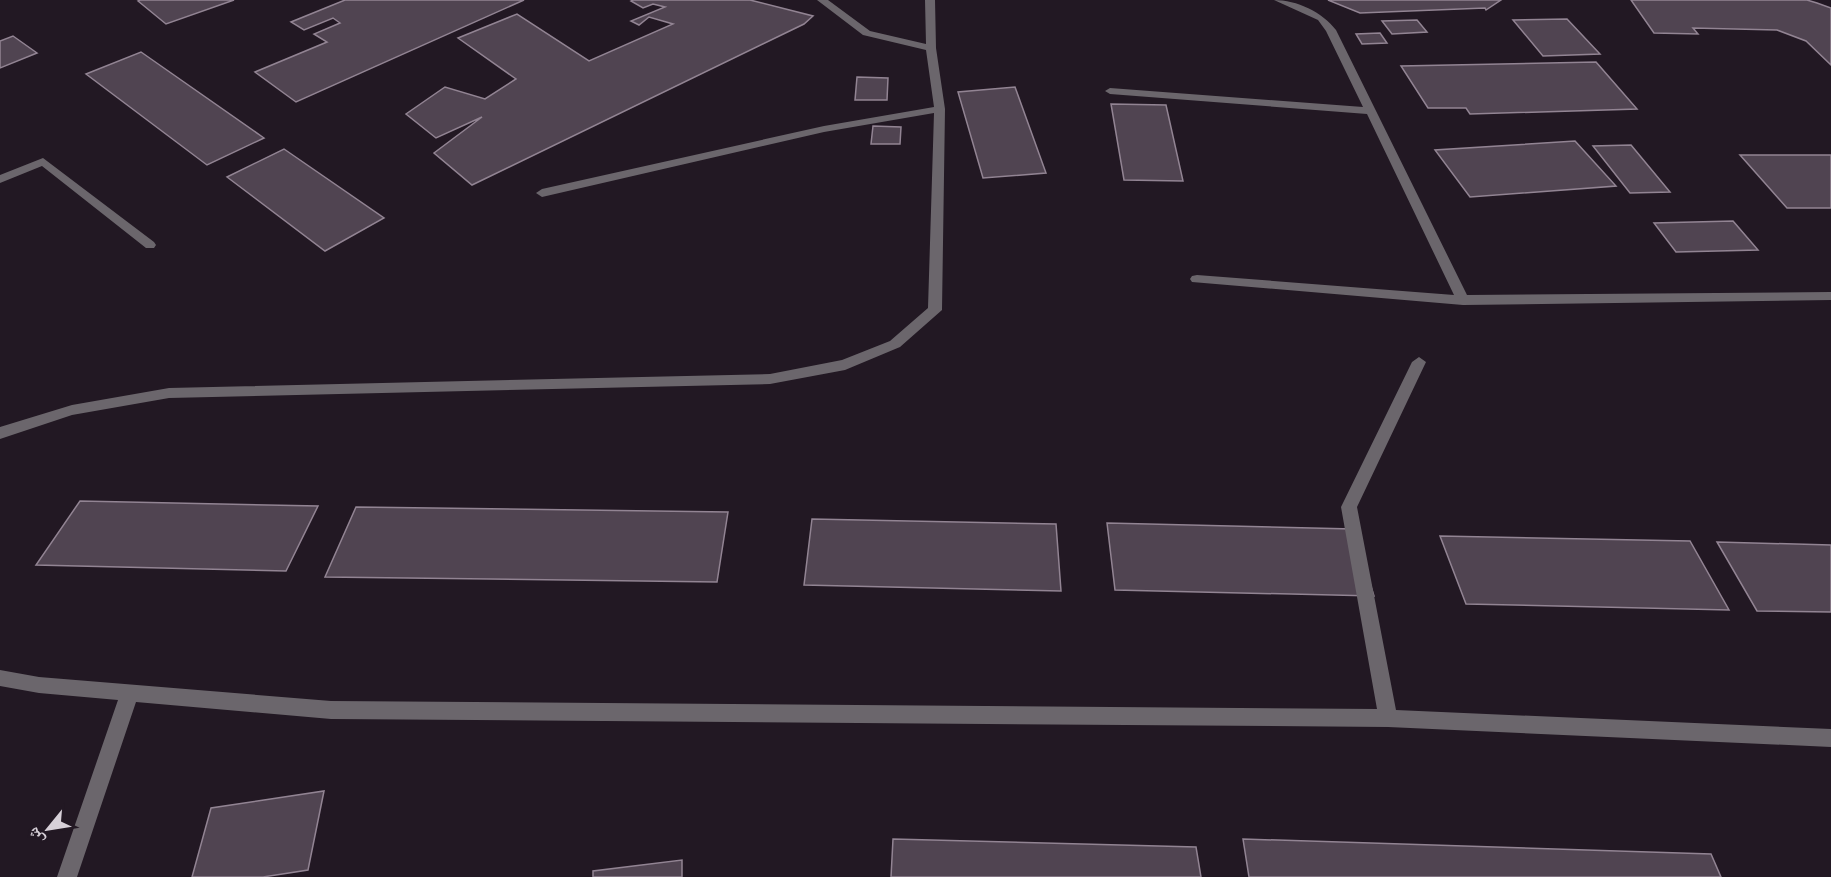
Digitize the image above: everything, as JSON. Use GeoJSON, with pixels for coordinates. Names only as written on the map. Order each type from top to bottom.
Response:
{"type":"FeatureCollection","features":[{"type":"Feature","properties":{"kind":"street"},"geometry":{"type":"LineString","coordinates":[[822,0],[867,33],[932,48]]}},
{"type":"Feature","properties":{"kind":"street"},"geometry":{"type":"LineString","coordinates":[[0,433],[72,410],[169,393],[770,379],[845,365],[895,344],[935,310],[940,109],[932,48],[930,0]]}},
{"type":"Feature","properties":{"kind":"street"},"geometry":{"type":"LineString","coordinates":[[1279,0],[1321,18],[1330,30],[1463,300]]}},
{"type":"Feature","properties":{"kind":"street"},"geometry":{"type":"LineString","coordinates":[[1110,91],[1370,111]]}},
{"type":"Feature","properties":{"kind":"street"},"geometry":{"type":"LineString","coordinates":[[542,193],[824,129],[940,109]]}},
{"type":"Feature","properties":{"kind":"street"},"geometry":{"type":"LineString","coordinates":[[0,179],[43,161],[150,245]]}},
{"type":"Feature","properties":{"kind":"street"},"geometry":{"type":"LineString","coordinates":[[1197,279],[1463,300],[1831,296]]}},
{"type":"Feature","properties":{"kind":"street"},"geometry":{"type":"LineString","coordinates":[[1388,718],[1348,507],[1419,362]]}},
{"type":"Feature","properties":{"kind":"street"},"geometry":{"type":"LineString","coordinates":[[0,678],[39,685],[331,710],[1388,718],[1831,738]]}},
{"type":"Feature","properties":{"kind":"street"},"geometry":{"type":"LineString","coordinates":[[68,877],[130,693]]}},
{"type":"Feature","properties":{"kind":"building"},"geometry":{"type":"Polygon","coordinates":[[[140,0],[234,0],[166,24],[138,1],[140,0]]]}},
{"type":"Feature","properties":{"kind":"building"},"geometry":{"type":"Polygon","coordinates":[[[345,0],[524,0],[296,102],[255,72],[327,42],[314,34],[340,23],[333,18],[304,30],[291,22],[345,0]]]}},
{"type":"Feature","properties":{"kind":"building"},"geometry":{"type":"Polygon","coordinates":[[[750,0],[813,16],[804,24],[472,185],[434,153],[482,117],[436,138],[406,114],[445,87],[485,99],[516,79],[458,38],[517,14],[589,61],[673,24],[649,17],[639,25],[631,21],[665,7],[653,4],[643,8],[631,1],[750,0]]]}},
{"type":"Feature","properties":{"kind":"building"},"geometry":{"type":"Polygon","coordinates":[[[1328,0],[1501,0],[1486,10],[1485,8],[1360,13],[1328,0]]]}},
{"type":"Feature","properties":{"kind":"building"},"geometry":{"type":"Polygon","coordinates":[[[1631,0],[1807,0],[1817,3],[1831,8],[1831,65],[1806,41],[1777,30],[1693,28],[1698,34],[1654,33],[1631,0]]]}},
{"type":"Feature","properties":{"kind":"building"},"geometry":{"type":"Polygon","coordinates":[[[1567,19],[1600,54],[1543,56],[1513,20],[1567,19]]]}},
{"type":"Feature","properties":{"kind":"building"},"geometry":{"type":"Polygon","coordinates":[[[1417,20],[1427,32],[1392,34],[1382,21],[1417,20]]]}},
{"type":"Feature","properties":{"kind":"building"},"geometry":{"type":"Polygon","coordinates":[[[1380,33],[1387,43],[1362,44],[1356,34],[1380,33]]]}},
{"type":"Feature","properties":{"kind":"building"},"geometry":{"type":"Polygon","coordinates":[[[13,36],[37,53],[0,68],[0,41],[13,36]]]}},
{"type":"Feature","properties":{"kind":"building"},"geometry":{"type":"Polygon","coordinates":[[[141,52],[264,138],[207,165],[86,74],[141,52]]]}},
{"type":"Feature","properties":{"kind":"building"},"geometry":{"type":"Polygon","coordinates":[[[1596,62],[1637,109],[1470,114],[1466,108],[1428,108],[1401,66],[1596,62]]]}},
{"type":"Feature","properties":{"kind":"building"},"geometry":{"type":"Polygon","coordinates":[[[857,77],[888,78],[887,100],[855,100],[857,77]]]}},
{"type":"Feature","properties":{"kind":"building"},"geometry":{"type":"Polygon","coordinates":[[[1015,87],[1046,173],[983,178],[958,92],[1015,87]]]}},
{"type":"Feature","properties":{"kind":"building"},"geometry":{"type":"Polygon","coordinates":[[[1111,104],[1166,105],[1183,181],[1124,180],[1111,104]]]}},
{"type":"Feature","properties":{"kind":"building"},"geometry":{"type":"Polygon","coordinates":[[[873,126],[901,127],[900,144],[871,144],[873,126]]]}},
{"type":"Feature","properties":{"kind":"building"},"geometry":{"type":"Polygon","coordinates":[[[1575,141],[1616,186],[1470,197],[1435,150],[1575,141]]]}},
{"type":"Feature","properties":{"kind":"building"},"geometry":{"type":"Polygon","coordinates":[[[1631,145],[1670,192],[1630,193],[1593,146],[1631,145]]]}},
{"type":"Feature","properties":{"kind":"building"},"geometry":{"type":"Polygon","coordinates":[[[284,149],[384,218],[325,251],[227,177],[284,149]]]}},
{"type":"Feature","properties":{"kind":"building"},"geometry":{"type":"Polygon","coordinates":[[[1740,155],[1831,155],[1831,208],[1787,208],[1740,155]]]}},
{"type":"Feature","properties":{"kind":"building"},"geometry":{"type":"Polygon","coordinates":[[[1733,221],[1758,250],[1676,252],[1654,223],[1733,221]]]}},
{"type":"Feature","properties":{"kind":"building"},"geometry":{"type":"Polygon","coordinates":[[[80,501],[318,506],[286,571],[36,565],[80,501]]]}},
{"type":"Feature","properties":{"kind":"building"},"geometry":{"type":"Polygon","coordinates":[[[356,507],[728,512],[717,582],[325,577],[356,507]]]}},
{"type":"Feature","properties":{"kind":"building"},"geometry":{"type":"Polygon","coordinates":[[[812,519],[1056,524],[1061,591],[804,585],[812,519]]]}},
{"type":"Feature","properties":{"kind":"building"},"geometry":{"type":"Polygon","coordinates":[[[1107,523],[1353,529],[1374,596],[1115,590],[1107,523]]]}},
{"type":"Feature","properties":{"kind":"building"},"geometry":{"type":"Polygon","coordinates":[[[1440,536],[1690,541],[1729,610],[1466,604],[1440,536]]]}},
{"type":"Feature","properties":{"kind":"building"},"geometry":{"type":"Polygon","coordinates":[[[1717,542],[1831,545],[1831,612],[1757,611],[1717,542]]]}},
{"type":"Feature","properties":{"kind":"building"},"geometry":{"type":"Polygon","coordinates":[[[324,791],[308,870],[263,877],[192,877],[211,808],[324,791]]]}},
{"type":"Feature","properties":{"kind":"building"},"geometry":{"type":"Polygon","coordinates":[[[893,839],[1196,847],[1201,877],[891,877],[893,839]]]}},
{"type":"Feature","properties":{"kind":"building"},"geometry":{"type":"Polygon","coordinates":[[[1243,839],[1711,854],[1721,877],[1249,877],[1243,839]]]}},
{"type":"Feature","properties":{"kind":"building"},"geometry":{"type":"Polygon","coordinates":[[[682,860],[682,877],[593,877],[593,871],[682,860]]]}}]}
